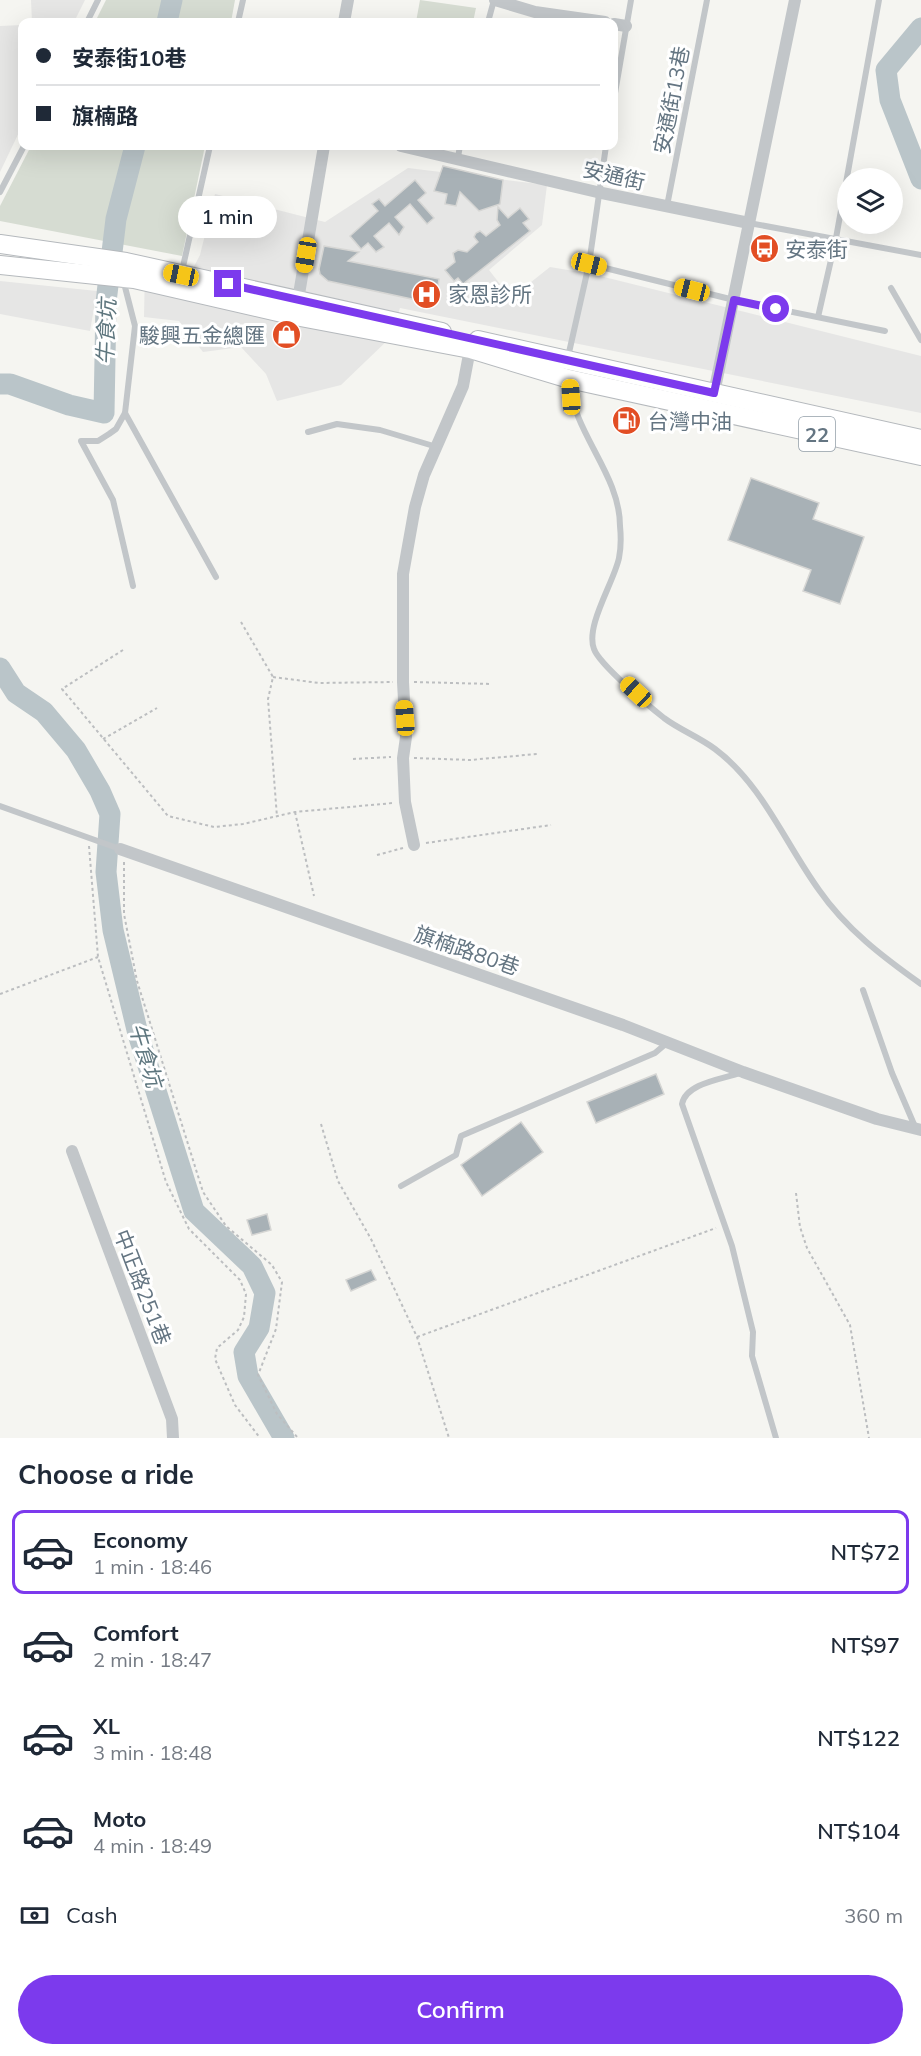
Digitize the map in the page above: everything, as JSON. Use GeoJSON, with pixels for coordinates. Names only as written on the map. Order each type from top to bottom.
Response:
{"type":"FeatureCollection","features":[{"type":"Feature","properties":{"kind":"main road","name":"22"},"geometry":{"type":"LineString","coordinates":[[0,244],[127,273],[568,360],[921,439]]}},
{"type":"Feature","properties":{"kind":"main road","name":"22"},"geometry":{"type":"LineString","coordinates":[[0,265],[86,264]]}},
{"type":"Feature","properties":{"kind":"main road","name":"22"},"geometry":{"type":"LineString","coordinates":[[127,273],[181,275],[297,307],[470,349],[569,379],[921,456]]}},
{"type":"Feature","properties":{"kind":"street"},"geometry":{"type":"LineString","coordinates":[[346,18],[348,0]]}},
{"type":"Feature","properties":{"kind":"street"},"geometry":{"type":"LineString","coordinates":[[495,0],[535,17]]}},
{"type":"Feature","properties":{"kind":"street"},"geometry":{"type":"LineString","coordinates":[[712,412],[795,0]]}},
{"type":"Feature","properties":{"kind":"street"},"geometry":{"type":"LineString","coordinates":[[297,307],[323,150]]}},
{"type":"Feature","properties":{"kind":"street","name":"安通街"},"geometry":{"type":"LineString","coordinates":[[459,151],[597,192],[749,223]]}},
{"type":"Feature","properties":{"kind":"street"},"geometry":{"type":"LineString","coordinates":[[414,845],[405,802],[403,758],[406,737],[403,682],[403,574],[415,507],[424,475],[463,386],[470,349]]}},
{"type":"Feature","properties":{"kind":"street","name":"旗楠路80巷"},"geometry":{"type":"LineString","coordinates":[[122,850],[668,1042],[743,1072],[877,1119],[919,1129]]}},
{"type":"Feature","properties":{"kind":"street","name":"中正路251巷"},"geometry":{"type":"LineString","coordinates":[[72,1151],[172,1419],[173,1438]]}},
{"type":"Feature","properties":{"kind":"lane"},"geometry":{"type":"LineString","coordinates":[[89,18],[98,0]]}},
{"type":"Feature","properties":{"kind":"lane"},"geometry":{"type":"LineString","coordinates":[[239,18],[243,0]]}},
{"type":"Feature","properties":{"kind":"lane"},"geometry":{"type":"LineString","coordinates":[[489,18],[495,0]]}},
{"type":"Feature","properties":{"kind":"lane"},"geometry":{"type":"LineString","coordinates":[[618,50],[620,25],[631,0]]}},
{"type":"Feature","properties":{"kind":"lane","name":"安通街13巷"},"geometry":{"type":"LineString","coordinates":[[667,207],[707,0]]}},
{"type":"Feature","properties":{"kind":"lane"},"geometry":{"type":"LineString","coordinates":[[818,317],[836,238],[879,0]]}},
{"type":"Feature","properties":{"kind":"lane"},"geometry":{"type":"LineString","coordinates":[[0,192],[22,150]]}},
{"type":"Feature","properties":{"kind":"lane"},"geometry":{"type":"LineString","coordinates":[[181,275],[209,150]]}},
{"type":"Feature","properties":{"kind":"lane"},"geometry":{"type":"LineString","coordinates":[[605,150],[597,192],[589,264],[568,360],[571,397],[606,474],[618,507],[621,525],[619,558],[596,621],[592,637],[594,649],[607,666],[665,719],[715,749],[751,783],[819,891],[858,938],[921,984]]}},
{"type":"Feature","properties":{"kind":"lane"},"geometry":{"type":"LineString","coordinates":[[749,223],[921,255]]}},
{"type":"Feature","properties":{"kind":"lane"},"geometry":{"type":"LineString","coordinates":[[589,264],[734,300],[885,331]]}},
{"type":"Feature","properties":{"kind":"lane"},"geometry":{"type":"LineString","coordinates":[[127,273],[125,287],[135,326],[125,413],[116,429],[109,434],[98,441],[81,441],[113,500],[133,586]]}},
{"type":"Feature","properties":{"kind":"lane"},"geometry":{"type":"LineString","coordinates":[[891,288],[921,340]]}},
{"type":"Feature","properties":{"kind":"lane"},"geometry":{"type":"LineString","coordinates":[[125,413],[216,577]]}},
{"type":"Feature","properties":{"kind":"lane"},"geometry":{"type":"LineString","coordinates":[[308,432],[338,424],[380,430],[437,447]]}},
{"type":"Feature","properties":{"kind":"lane","name":"旗楠路80巷"},"geometry":{"type":"LineString","coordinates":[[0,806],[122,850]]}},
{"type":"Feature","properties":{"kind":"lane"},"geometry":{"type":"LineString","coordinates":[[863,990],[892,1073],[919,1129]]}},
{"type":"Feature","properties":{"kind":"lane"},"geometry":{"type":"LineString","coordinates":[[401,1186],[456,1155],[461,1136],[655,1053],[668,1042]]}},
{"type":"Feature","properties":{"kind":"lane"},"geometry":{"type":"LineString","coordinates":[[743,1072],[691,1089],[683,1098],[682,1104],[726,1224],[753,1332],[752,1356],[776,1438]]}},
{"type":"Feature","properties":{"kind":"path"},"geometry":{"type":"LineString","coordinates":[[241,622],[273,677],[268,699],[277,817]]}},
{"type":"Feature","properties":{"kind":"path"},"geometry":{"type":"LineString","coordinates":[[123,650],[62,688],[168,816],[214,827],[295,812],[405,802]]}},
{"type":"Feature","properties":{"kind":"path"},"geometry":{"type":"LineString","coordinates":[[273,677],[318,683],[492,684]]}},
{"type":"Feature","properties":{"kind":"path"},"geometry":{"type":"LineString","coordinates":[[103,739],[157,708]]}},
{"type":"Feature","properties":{"kind":"path"},"geometry":{"type":"LineString","coordinates":[[353,759],[470,760],[537,754]]}},
{"type":"Feature","properties":{"kind":"path"},"geometry":{"type":"LineString","coordinates":[[295,812],[314,896]]}},
{"type":"Feature","properties":{"kind":"path"},"geometry":{"type":"LineString","coordinates":[[377,855],[414,845],[551,825]]}},
{"type":"Feature","properties":{"kind":"path"},"geometry":{"type":"LineString","coordinates":[[91,838],[98,957],[166,1182],[189,1229],[240,1280],[246,1294],[243,1317],[238,1330],[218,1348],[215,1359],[235,1405],[260,1438]]}},
{"type":"Feature","properties":{"kind":"path"},"geometry":{"type":"LineString","coordinates":[[122,850],[124,914],[137,981],[203,1192],[226,1226],[272,1265],[282,1282],[276,1329],[258,1375],[277,1414],[298,1438]]}},
{"type":"Feature","properties":{"kind":"path"},"geometry":{"type":"LineString","coordinates":[[0,994],[98,957]]}},
{"type":"Feature","properties":{"kind":"path"},"geometry":{"type":"LineString","coordinates":[[321,1124],[338,1181],[371,1239],[417,1337],[449,1438]]}},
{"type":"Feature","properties":{"kind":"path"},"geometry":{"type":"LineString","coordinates":[[796,1193],[800,1227],[807,1248],[850,1325],[868,1438]]}},
{"type":"Feature","properties":{"kind":"path"},"geometry":{"type":"LineString","coordinates":[[417,1337],[726,1224]]}},
{"type":"Feature","properties":{"kind":"shaded area"},"geometry":{"type":"Polygon","coordinates":[[[31,0],[85,0],[76,18],[32,18],[31,0]]]}},
{"type":"Feature","properties":{"kind":"shaded area"},"geometry":{"type":"Polygon","coordinates":[[[106,0],[235,0],[232,18],[97,18],[106,0]]]}},
{"type":"Feature","properties":{"kind":"shaded area"},"geometry":{"type":"Polygon","coordinates":[[[420,0],[476,8],[474,18],[417,18],[420,0]]]}},
{"type":"Feature","properties":{"kind":"shaded area"},"geometry":{"type":"Polygon","coordinates":[[[18,25],[18,134],[0,172],[0,26],[18,25]]]}},
{"type":"Feature","properties":{"kind":"shaded area"},"geometry":{"type":"Polygon","coordinates":[[[29,150],[204,150],[182,256],[0,221],[0,206],[29,150]]]}},
{"type":"Feature","properties":{"kind":"shaded area"},"geometry":{"type":"Polygon","coordinates":[[[408,168],[547,185],[542,225],[489,270],[511,298],[550,267],[592,274],[921,356],[921,413],[400,308],[391,337],[341,385],[277,401],[266,374],[241,347],[203,352],[179,321],[144,317],[145,268],[189,276],[200,255],[215,194],[325,222],[408,168]]]}},
{"type":"Feature","properties":{"kind":"shaded area"},"geometry":{"type":"Polygon","coordinates":[[[0,281],[97,291],[90,331],[0,314],[0,281]]]}},
{"type":"Feature","properties":{"kind":"building"},"geometry":{"type":"Polygon","coordinates":[[[443,166],[503,180],[500,204],[479,211],[460,192],[456,206],[445,204],[447,194],[434,191],[443,166]]]}},
{"type":"Feature","properties":{"kind":"building"},"geometry":{"type":"Polygon","coordinates":[[[415,180],[426,193],[418,200],[434,218],[427,224],[410,204],[395,217],[404,227],[399,235],[389,223],[374,236],[384,247],[376,252],[368,243],[361,249],[350,236],[378,211],[372,204],[379,199],[385,206],[415,180]]]}},
{"type":"Feature","properties":{"kind":"building"},"geometry":{"type":"Polygon","coordinates":[[[498,207],[508,218],[520,208],[529,219],[523,223],[530,231],[463,284],[458,278],[454,281],[445,270],[455,262],[453,253],[458,250],[467,252],[478,242],[474,237],[476,233],[480,231],[486,236],[500,225],[497,220],[498,207]]]}},
{"type":"Feature","properties":{"kind":"building"},"geometry":{"type":"Polygon","coordinates":[[[324,246],[359,252],[348,261],[439,279],[435,304],[328,281],[320,274],[319,269],[324,246]]]}},
{"type":"Feature","properties":{"kind":"building"},"geometry":{"type":"Polygon","coordinates":[[[751,478],[819,503],[813,519],[864,537],[840,604],[803,591],[811,570],[728,540],[751,478]]]}},
{"type":"Feature","properties":{"kind":"building"},"geometry":{"type":"Polygon","coordinates":[[[656,1074],[664,1094],[596,1123],[587,1102],[656,1074]]]}},
{"type":"Feature","properties":{"kind":"building"},"geometry":{"type":"Polygon","coordinates":[[[521,1122],[543,1152],[482,1196],[461,1165],[521,1122]]]}},
{"type":"Feature","properties":{"kind":"building"},"geometry":{"type":"Polygon","coordinates":[[[267,1214],[271,1230],[252,1235],[247,1220],[267,1214]]]}},
{"type":"Feature","properties":{"kind":"building"},"geometry":{"type":"Polygon","coordinates":[[[371,1270],[376,1280],[351,1291],[346,1280],[371,1270]]]}},
{"type":"Feature","properties":{"kind":"waterway","name":"牛食坑"},"geometry":{"type":"LineString","coordinates":[[168,18],[172,0]]}},
{"type":"Feature","properties":{"kind":"waterway"},"geometry":{"type":"LineString","coordinates":[[921,28],[886,70],[890,100],[921,179]]}},
{"type":"Feature","properties":{"kind":"waterway","name":"牛食坑"},"geometry":{"type":"LineString","coordinates":[[0,384],[10,384],[69,405],[104,413],[106,302],[116,219],[134,150]]}},
{"type":"Feature","properties":{"kind":"waterway","name":"牛食坑"},"geometry":{"type":"LineString","coordinates":[[0,668],[16,693],[44,712],[76,750],[100,791],[110,814],[106,872],[113,930],[138,1034],[194,1211],[252,1266],[265,1293],[259,1328],[244,1352],[248,1376],[284,1438]]}},
{"type":"Feature","properties":{"kind":"place","name":"安泰街"},"geometry":{"type":"Point","coordinates":[764,249]}},
{"type":"Feature","properties":{"kind":"place","name":"家恩診所"},"geometry":{"type":"Point","coordinates":[427,294]}},
{"type":"Feature","properties":{"kind":"place","name":"駿興五金總匯"},"geometry":{"type":"Point","coordinates":[286,335]}},
{"type":"Feature","properties":{"kind":"place","name":"台灣中油"},"geometry":{"type":"Point","coordinates":[627,421]}},
{"type":"Feature","properties":{"kind":"route"},"geometry":{"type":"LineString","coordinates":[[228,284],[714,393],[734,300],[776,309]]}}]}
